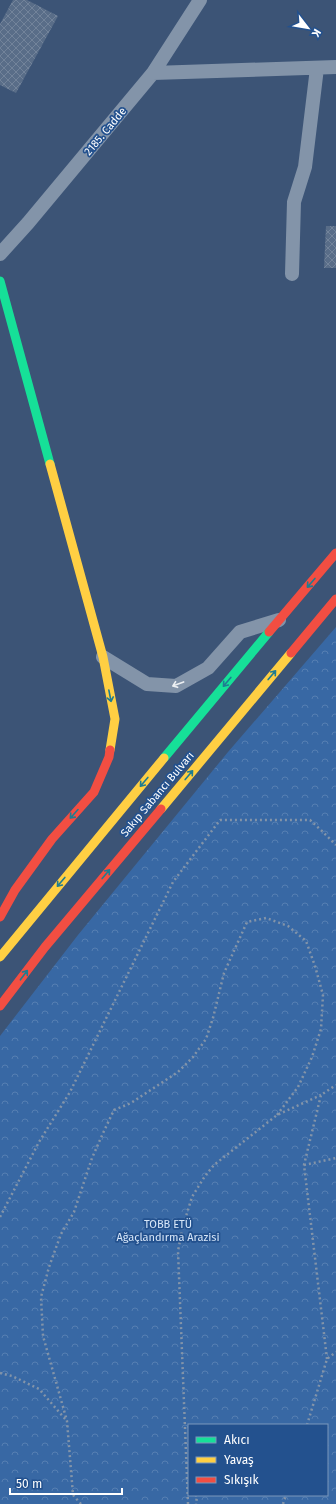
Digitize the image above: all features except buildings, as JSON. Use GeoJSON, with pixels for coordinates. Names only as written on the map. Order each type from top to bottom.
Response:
{"type":"FeatureCollection","features":[{"type":"Feature","properties":{"kind":"main road"},"geometry":{"type":"LineString","coordinates":[[0,281],[103,658],[115,719],[109,757],[94,792],[52,839],[15,890],[0,916]]}},
{"type":"Feature","properties":{"kind":"main road","name":"Sakıp Sabancı Bulvarı"},"geometry":{"type":"LineString","coordinates":[[0,957],[336,553]]}},
{"type":"Feature","properties":{"kind":"main road","name":"Sakıp Sabancı Bulvarı"},"geometry":{"type":"LineString","coordinates":[[0,1006],[45,947],[336,599]]}},
{"type":"Feature","properties":{"kind":"street","name":"2185. Cadde"},"geometry":{"type":"LineString","coordinates":[[0,254],[28,223],[153,73],[200,0]]}},
{"type":"Feature","properties":{"kind":"street"},"geometry":{"type":"LineString","coordinates":[[153,73],[336,67]]}},
{"type":"Feature","properties":{"kind":"street"},"geometry":{"type":"LineString","coordinates":[[292,274],[294,202],[305,167],[317,68]]}},
{"type":"Feature","properties":{"kind":"street"},"geometry":{"type":"LineString","coordinates":[[103,658],[146,684],[176,686],[208,668],[240,632],[279,620]]}},
{"type":"Feature","properties":{"kind":"path"},"geometry":{"type":"LineString","coordinates":[[0,1217],[39,1142],[70,1092],[174,882],[220,820],[310,820],[336,846]]}},
{"type":"Feature","properties":{"kind":"path"},"geometry":{"type":"LineString","coordinates":[[81,1504],[73,1495],[67,1421],[43,1336],[41,1298],[49,1267],[61,1234],[74,1212],[92,1158],[114,1110],[131,1103],[178,1072],[193,1057],[206,1039],[224,973],[247,922],[266,918],[288,926],[306,941],[323,995],[321,1029],[312,1057],[298,1087],[277,1115]]}},
{"type":"Feature","properties":{"kind":"path"},"geometry":{"type":"LineString","coordinates":[[188,1504],[178,1252],[183,1226],[192,1197],[214,1165],[277,1115],[321,1095],[336,1085]]}},
{"type":"Feature","properties":{"kind":"path"},"geometry":{"type":"LineString","coordinates":[[307,1424],[327,1359],[304,1165],[321,1095]]}},
{"type":"Feature","properties":{"kind":"path"},"geometry":{"type":"LineString","coordinates":[[304,1165],[336,1158]]}},
{"type":"Feature","properties":{"kind":"path"},"geometry":{"type":"LineString","coordinates":[[327,1359],[336,1352]]}},
{"type":"Feature","properties":{"kind":"path"},"geometry":{"type":"LineString","coordinates":[[0,1373],[12,1376],[38,1389],[67,1421]]}},
{"type":"Feature","properties":{"kind":"green space","name":"TOBB ETÜ Ağaçlandırma Arazisi"},"geometry":{"type":"Polygon","coordinates":[[[336,627],[336,1504],[0,1504],[0,1036],[78,935],[228,752],[336,627]]]}},
{"type":"Feature","properties":{"kind":"traffic: fast"},"geometry":{"type":"LineString","coordinates":[[0,281],[50,464]]}},
{"type":"Feature","properties":{"kind":"traffic: fast"},"geometry":{"type":"LineString","coordinates":[[164,758],[269,632]]}},
{"type":"Feature","properties":{"kind":"traffic: slow"},"geometry":{"type":"LineString","coordinates":[[50,464],[103,657],[115,719],[110,750]]}},
{"type":"Feature","properties":{"kind":"traffic: slow"},"geometry":{"type":"LineString","coordinates":[[161,809],[291,653]]}},
{"type":"Feature","properties":{"kind":"traffic: slow"},"geometry":{"type":"LineString","coordinates":[[0,957],[164,758]]}},
{"type":"Feature","properties":{"kind":"traffic: jam"},"geometry":{"type":"LineString","coordinates":[[269,632],[336,553]]}},
{"type":"Feature","properties":{"kind":"traffic: jam"},"geometry":{"type":"LineString","coordinates":[[291,653],[336,599]]}},
{"type":"Feature","properties":{"kind":"traffic: jam"},"geometry":{"type":"LineString","coordinates":[[0,917],[15,890],[52,839],[94,792],[109,757],[110,750]]}},
{"type":"Feature","properties":{"kind":"traffic: jam"},"geometry":{"type":"LineString","coordinates":[[0,1006],[45,947],[161,809]]}}]}
